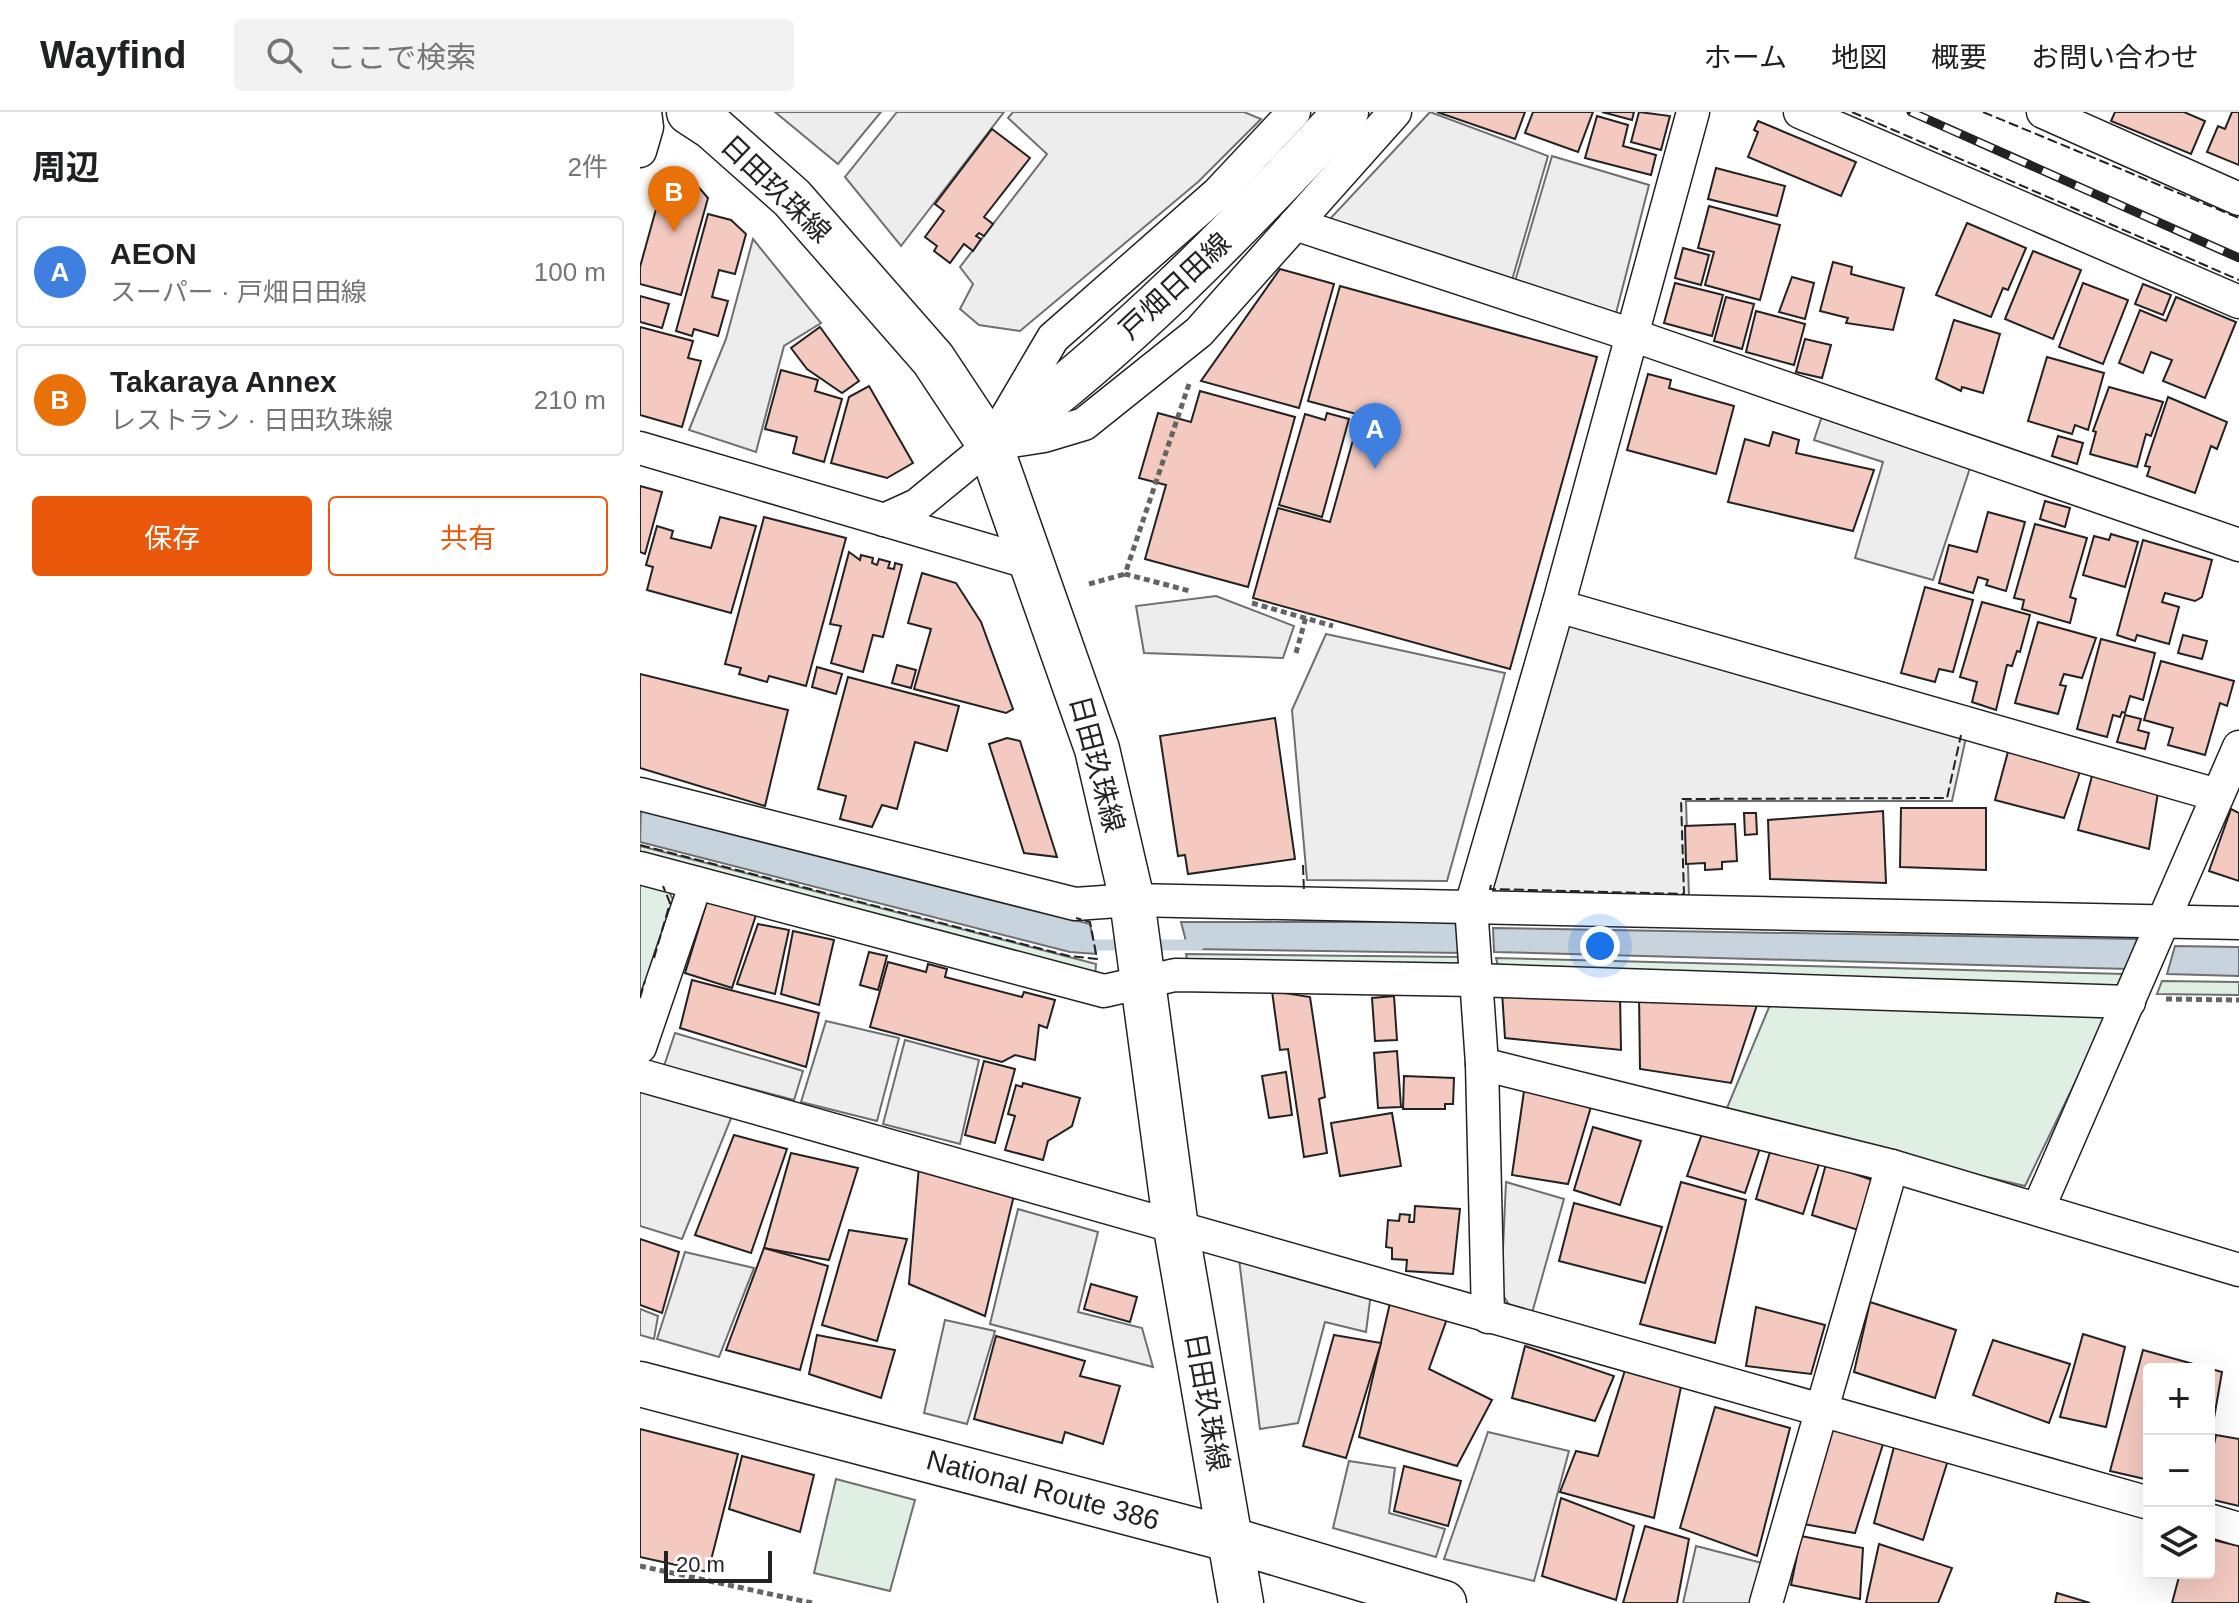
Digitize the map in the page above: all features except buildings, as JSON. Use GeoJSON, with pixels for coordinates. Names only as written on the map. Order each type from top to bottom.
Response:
{"type":"FeatureCollection","features":[{"type":"Feature","properties":{"kind":"main road","name":"日田玖珠線"},"geometry":{"type":"LineString","coordinates":[[689,112],[712,127],[792,198],[933,359],[990,445],[1097,749],[1132,900],[1176,1228],[1241,1603]]}},
{"type":"Feature","properties":{"kind":"main road","name":"戸畑日田線"},"geometry":{"type":"LineString","coordinates":[[990,445],[1148,313],[1276,217],[1346,112]]}},
{"type":"Feature","properties":{"kind":"main road","name":"National Route 386"},"geometry":{"type":"LineString","coordinates":[[640,1384],[1232,1540],[1444,1603]]}},
{"type":"Feature","properties":{"kind":"street"},"geometry":{"type":"LineString","coordinates":[[640,151],[647,127],[645,112]]}},
{"type":"Feature","properties":{"kind":"street"},"geometry":{"type":"LineString","coordinates":[[884,520],[917,505],[990,445],[1053,338],[1218,193],[1294,112]]}},
{"type":"Feature","properties":{"kind":"street"},"geometry":{"type":"LineString","coordinates":[[1276,217],[1395,112]]}},
{"type":"Feature","properties":{"kind":"street"},"geometry":{"type":"LineString","coordinates":[[1488,1317],[1482,1064],[1471,906],[1558,606],[1693,112]]}},
{"type":"Feature","properties":{"kind":"street"},"geometry":{"type":"LineString","coordinates":[[1800,112],[2239,302]]}},
{"type":"Feature","properties":{"kind":"street"},"geometry":{"type":"LineString","coordinates":[[2043,112],[2239,199]]}},
{"type":"Feature","properties":{"kind":"street"},"geometry":{"type":"LineString","coordinates":[[1276,217],[1632,335],[2239,545]]}},
{"type":"Feature","properties":{"kind":"street"},"geometry":{"type":"LineString","coordinates":[[640,448],[1034,564]]}},
{"type":"Feature","properties":{"kind":"street"},"geometry":{"type":"LineString","coordinates":[[1558,606],[2217,795]]}},
{"type":"Feature","properties":{"kind":"street"},"geometry":{"type":"LineString","coordinates":[[2038,1209],[2239,747]]}},
{"type":"Feature","properties":{"kind":"street"},"geometry":{"type":"LineString","coordinates":[[640,794],[1075,904],[1132,900],[2239,923]]}},
{"type":"Feature","properties":{"kind":"street"},"geometry":{"type":"LineString","coordinates":[[640,868],[1104,991],[1175,975],[1475,980],[2129,1002]]}},
{"type":"Feature","properties":{"kind":"street"},"geometry":{"type":"LineString","coordinates":[[640,1047],[696,883]]}},
{"type":"Feature","properties":{"kind":"street"},"geometry":{"type":"LineString","coordinates":[[1482,1064],[1892,1166],[2239,1270]]}},
{"type":"Feature","properties":{"kind":"street"},"geometry":{"type":"LineString","coordinates":[[640,1075],[2143,1501]]}},
{"type":"Feature","properties":{"kind":"street"},"geometry":{"type":"LineString","coordinates":[[1766,1603],[1892,1166]]}},
{"type":"Feature","properties":{"kind":"street"},"geometry":{"type":"LineString","coordinates":[[2215,1522],[2239,1529]]}},
{"type":"Feature","properties":{"kind":"path"},"geometry":{"type":"LineString","coordinates":[[1125,574],[1194,371]]}},
{"type":"Feature","properties":{"kind":"path"},"geometry":{"type":"LineString","coordinates":[[1089,584],[1125,574],[1190,591]]}},
{"type":"Feature","properties":{"kind":"path"},"geometry":{"type":"LineString","coordinates":[[1252,603],[1306,615],[1333,626]]}},
{"type":"Feature","properties":{"kind":"path"},"geometry":{"type":"LineString","coordinates":[[1296,653],[1306,615]]}},
{"type":"Feature","properties":{"kind":"path"},"geometry":{"type":"LineString","coordinates":[[2162,999],[2239,1000]]}},
{"type":"Feature","properties":{"kind":"path"},"geometry":{"type":"LineString","coordinates":[[640,1566],[812,1603]]}},
{"type":"Feature","properties":{"kind":"green space"},"geometry":{"type":"Polygon","coordinates":[[[640,846],[1096,964],[1095,978],[640,861],[640,846]]]}},
{"type":"Feature","properties":{"kind":"green space"},"geometry":{"type":"Polygon","coordinates":[[[640,878],[666,885],[674,902],[640,1017],[640,878]]]}},
{"type":"Feature","properties":{"kind":"green space"},"geometry":{"type":"Polygon","coordinates":[[[1186,954],[1463,957],[1464,971],[1189,970],[1186,954]]]}},
{"type":"Feature","properties":{"kind":"green space"},"geometry":{"type":"Polygon","coordinates":[[[1496,958],[2125,974],[2119,987],[1499,970],[1496,958]]]}},
{"type":"Feature","properties":{"kind":"green space"},"geometry":{"type":"Polygon","coordinates":[[[2162,981],[2239,982],[2239,995],[2157,994],[2162,981]]]}},
{"type":"Feature","properties":{"kind":"green space"},"geometry":{"type":"Polygon","coordinates":[[[1772,1000],[2110,1010],[2025,1186],[1724,1115],[1772,1000]]]}},
{"type":"Feature","properties":{"kind":"green space"},"geometry":{"type":"Polygon","coordinates":[[[836,1479],[915,1500],[890,1591],[814,1573],[836,1479]]]}},
{"type":"Feature","properties":{"kind":"shaded area"},"geometry":{"type":"Polygon","coordinates":[[[775,112],[881,112],[838,164],[775,112]]]}},
{"type":"Feature","properties":{"kind":"shaded area"},"geometry":{"type":"Polygon","coordinates":[[[897,112],[1004,112],[901,246],[845,177],[897,112]]]}},
{"type":"Feature","properties":{"kind":"shaded area"},"geometry":{"type":"Polygon","coordinates":[[[1013,112],[1244,112],[1261,119],[1198,182],[1020,331],[979,325],[960,309],[973,284],[960,267],[1047,154],[1008,118],[1013,112]]]}},
{"type":"Feature","properties":{"kind":"shaded area"},"geometry":{"type":"Polygon","coordinates":[[[1430,112],[1548,156],[1510,287],[1328,221],[1430,112]]]}},
{"type":"Feature","properties":{"kind":"shaded area"},"geometry":{"type":"Polygon","coordinates":[[[1552,156],[1649,185],[1614,321],[1513,288],[1552,156]]]}},
{"type":"Feature","properties":{"kind":"shaded area"},"geometry":{"type":"Polygon","coordinates":[[[753,239],[821,323],[784,346],[756,452],[689,430],[726,339],[753,239]]]}},
{"type":"Feature","properties":{"kind":"shaded area"},"geometry":{"type":"Polygon","coordinates":[[[1822,416],[1972,462],[1933,580],[1855,558],[1883,462],[1814,440],[1822,416]]]}},
{"type":"Feature","properties":{"kind":"shaded area"},"geometry":{"type":"Polygon","coordinates":[[[1216,596],[1294,626],[1283,658],[1144,653],[1136,606],[1216,596]]]}},
{"type":"Feature","properties":{"kind":"shaded area"},"geometry":{"type":"Polygon","coordinates":[[[1561,616],[1967,733],[1952,801],[1686,801],[1689,897],[1485,893],[1561,616]]]}},
{"type":"Feature","properties":{"kind":"shaded area"},"geometry":{"type":"Polygon","coordinates":[[[1326,634],[1505,673],[1447,881],[1307,880],[1292,710],[1326,634]]]}},
{"type":"Feature","properties":{"kind":"shaded area"},"geometry":{"type":"Polygon","coordinates":[[[641,809],[1090,924],[1096,954],[1070,952],[640,842],[641,809]]]}},
{"type":"Feature","properties":{"kind":"shaded area"},"geometry":{"type":"Polygon","coordinates":[[[1181,922],[1457,922],[1462,953],[1188,949],[1181,922]]]}},
{"type":"Feature","properties":{"kind":"shaded area"},"geometry":{"type":"Polygon","coordinates":[[[1493,928],[2137,939],[2128,969],[1494,952],[1493,928]]]}},
{"type":"Feature","properties":{"kind":"shaded area"},"geometry":{"type":"Polygon","coordinates":[[[2175,946],[2239,947],[2239,976],[2167,974],[2175,946]]]}},
{"type":"Feature","properties":{"kind":"shaded area"},"geometry":{"type":"Polygon","coordinates":[[[826,1021],[899,1038],[877,1121],[801,1102],[826,1021]]]}},
{"type":"Feature","properties":{"kind":"shaded area"},"geometry":{"type":"Polygon","coordinates":[[[675,1033],[803,1071],[794,1100],[664,1066],[675,1033]]]}},
{"type":"Feature","properties":{"kind":"shaded area"},"geometry":{"type":"Polygon","coordinates":[[[905,1040],[979,1060],[960,1144],[883,1124],[905,1040]]]}},
{"type":"Feature","properties":{"kind":"shaded area"},"geometry":{"type":"Polygon","coordinates":[[[640,1091],[732,1116],[682,1239],[640,1226],[640,1091]]]}},
{"type":"Feature","properties":{"kind":"shaded area"},"geometry":{"type":"Polygon","coordinates":[[[1506,1182],[1564,1199],[1532,1313],[1511,1308],[1501,1292],[1506,1182]]]}},
{"type":"Feature","properties":{"kind":"shaded area"},"geometry":{"type":"Polygon","coordinates":[[[1018,1209],[1098,1232],[1078,1312],[1142,1328],[1153,1367],[990,1324],[1018,1209]]]}},
{"type":"Feature","properties":{"kind":"shaded area"},"geometry":{"type":"Polygon","coordinates":[[[685,1252],[754,1268],[719,1357],[657,1339],[685,1252]]]}},
{"type":"Feature","properties":{"kind":"shaded area"},"geometry":{"type":"Polygon","coordinates":[[[1239,1259],[1371,1293],[1366,1332],[1325,1322],[1298,1423],[1260,1429],[1239,1259]]]}},
{"type":"Feature","properties":{"kind":"shaded area"},"geometry":{"type":"Polygon","coordinates":[[[640,1309],[658,1316],[654,1339],[640,1335],[640,1309]]]}},
{"type":"Feature","properties":{"kind":"shaded area"},"geometry":{"type":"Polygon","coordinates":[[[945,1320],[995,1331],[967,1424],[924,1413],[945,1320]]]}},
{"type":"Feature","properties":{"kind":"shaded area"},"geometry":{"type":"Polygon","coordinates":[[[1488,1432],[1569,1451],[1534,1581],[1444,1559],[1488,1432]]]}},
{"type":"Feature","properties":{"kind":"shaded area"},"geometry":{"type":"Polygon","coordinates":[[[1349,1461],[1395,1468],[1389,1513],[1445,1529],[1436,1557],[1333,1528],[1349,1461]]]}},
{"type":"Feature","properties":{"kind":"shaded area"},"geometry":{"type":"Polygon","coordinates":[[[1696,1546],[1766,1564],[1754,1603],[1683,1603],[1696,1546]]]}},
{"type":"Feature","properties":{"kind":"waterway"},"geometry":{"type":"LineString","coordinates":[[1080,945],[1131,945]]}},
{"type":"Feature","properties":{"kind":"waterway"},"geometry":{"type":"LineString","coordinates":[[1148,945],[1199,945]]}},
{"type":"Feature","properties":{"kind":"railway"},"geometry":{"type":"LineString","coordinates":[[1911,112],[2239,258]]}},
{"type":"Feature","properties":{"kind":"fence"},"geometry":{"type":"LineString","coordinates":[[1852,112],[2239,280]]}},
{"type":"Feature","properties":{"kind":"fence"},"geometry":{"type":"LineString","coordinates":[[1983,112],[2239,218]]}},
{"type":"Feature","properties":{"kind":"fence"},"geometry":{"type":"LineString","coordinates":[[1491,885],[1490,889],[1684,894],[1681,799],[1947,798],[1961,735]]}},
{"type":"Feature","properties":{"kind":"fence"},"geometry":{"type":"LineString","coordinates":[[640,845],[1069,956],[1097,959],[1090,922],[1076,918]]}},
{"type":"Feature","properties":{"kind":"fence"},"geometry":{"type":"LineString","coordinates":[[1303,865],[1304,892]]}},
{"type":"Feature","properties":{"kind":"fence"},"geometry":{"type":"LineString","coordinates":[[654,958],[670,903],[663,886]]}},
{"type":"Feature","properties":{"kind":"fence"},"geometry":{"type":"LineString","coordinates":[[640,998],[645,981]]}},
{"type":"Feature","properties":{"kind":"place","name":"Takaraya Annex"},"geometry":{"type":"Point","coordinates":[674,232]}},
{"type":"Feature","properties":{"kind":"place","name":"AEON"},"geometry":{"type":"Point","coordinates":[1375,469]}}]}
